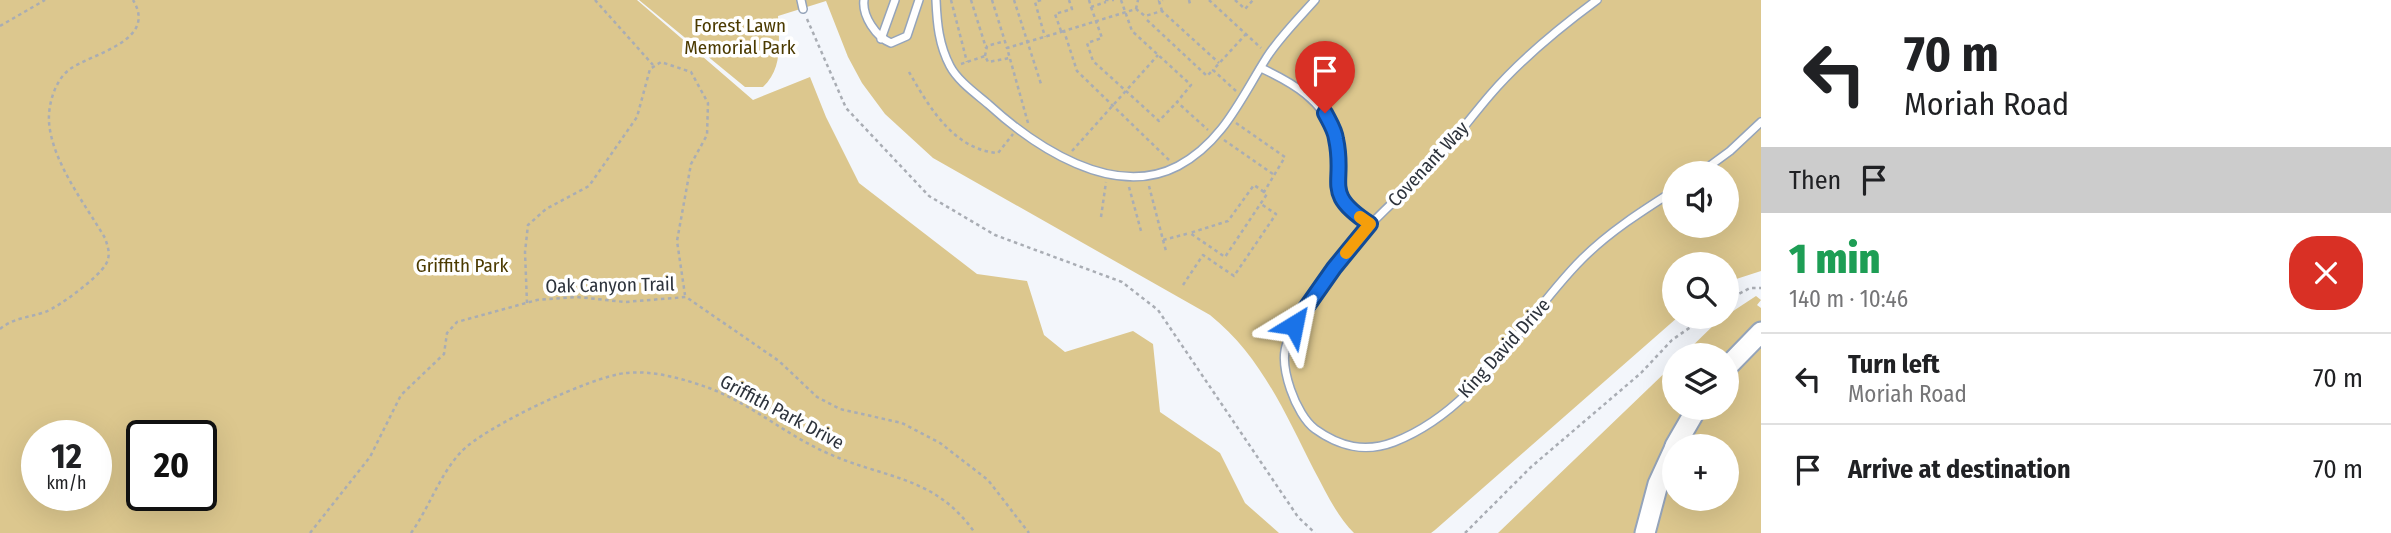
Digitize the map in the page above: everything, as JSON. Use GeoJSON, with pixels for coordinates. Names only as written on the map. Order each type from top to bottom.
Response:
{"type":"FeatureCollection","features":[{"type":"Feature","properties":{"kind":"street"},"geometry":{"type":"LineString","coordinates":[[1739,355],[1761,332]]}},
{"type":"Feature","properties":{"kind":"street"},"geometry":{"type":"LineString","coordinates":[[1645,533],[1662,475]]}},
{"type":"Feature","properties":{"kind":"lane"},"geometry":{"type":"LineString","coordinates":[[864,0],[866,16],[881,39],[891,43],[907,36],[919,0]]}},
{"type":"Feature","properties":{"kind":"lane"},"geometry":{"type":"LineString","coordinates":[[881,39],[895,0]]}},
{"type":"Feature","properties":{"kind":"lane"},"geometry":{"type":"LineString","coordinates":[[936,0],[937,32],[951,68],[970,89],[1018,129],[1066,158],[1089,169],[1127,175],[1177,167],[1216,136],[1244,98],[1269,55],[1315,0]]}},
{"type":"Feature","properties":{"kind":"lane","name":"Covenant Way"},"geometry":{"type":"LineString","coordinates":[[1312,427],[1293,397],[1286,373],[1285,346],[1294,325],[1370,224],[1436,160],[1519,66],[1597,0]]}},
{"type":"Feature","properties":{"kind":"lane"},"geometry":{"type":"LineString","coordinates":[[1261,68],[1310,96],[1325,113],[1336,138],[1337,191],[1351,212],[1370,224]]}},
{"type":"Feature","properties":{"kind":"lane"},"geometry":{"type":"LineString","coordinates":[[1716,161],[1761,122]]}},
{"type":"Feature","properties":{"kind":"lane","name":"King David Drive"},"geometry":{"type":"LineString","coordinates":[[1312,427],[1335,442],[1365,450],[1394,442],[1432,421],[1464,395],[1497,361],[1581,259],[1633,217],[1662,198]]}},
{"type":"Feature","properties":{"kind":"path"},"geometry":{"type":"LineString","coordinates":[[0,26],[45,0]]}},
{"type":"Feature","properties":{"kind":"path"},"geometry":{"type":"LineString","coordinates":[[0,330],[11,321],[45,312],[60,304],[107,263],[109,251],[105,238],[59,157],[49,120],[58,83],[70,69],[126,40],[135,29],[139,17],[133,0]]}},
{"type":"Feature","properties":{"kind":"path"},"geometry":{"type":"LineString","coordinates":[[595,0],[654,66]]}},
{"type":"Feature","properties":{"kind":"path"},"geometry":{"type":"LineString","coordinates":[[951,0],[967,62]]}},
{"type":"Feature","properties":{"kind":"path"},"geometry":{"type":"LineString","coordinates":[[971,0],[988,62],[1010,58]]}},
{"type":"Feature","properties":{"kind":"path"},"geometry":{"type":"LineString","coordinates":[[992,0],[1032,139]]}},
{"type":"Feature","properties":{"kind":"path"},"geometry":{"type":"LineString","coordinates":[[1014,0],[1041,84]]}},
{"type":"Feature","properties":{"kind":"path"},"geometry":{"type":"LineString","coordinates":[[1041,0],[1035,2],[1045,37]]}},
{"type":"Feature","properties":{"kind":"path"},"geometry":{"type":"LineString","coordinates":[[1069,0],[1072,9],[1055,14],[1077,71],[1177,167]]}},
{"type":"Feature","properties":{"kind":"path"},"geometry":{"type":"LineString","coordinates":[[1089,0],[1102,38],[1087,43],[1093,61],[1159,121],[1191,85],[1132,31],[1121,0]]}},
{"type":"Feature","properties":{"kind":"path"},"geometry":{"type":"LineString","coordinates":[[1091,8],[1114,0]]}},
{"type":"Feature","properties":{"kind":"path"},"geometry":{"type":"LineString","coordinates":[[1136,9],[1138,0]]}},
{"type":"Feature","properties":{"kind":"path"},"geometry":{"type":"LineString","coordinates":[[1160,0],[1162,11],[1219,63]]}},
{"type":"Feature","properties":{"kind":"path"},"geometry":{"type":"LineString","coordinates":[[1209,0],[1269,55]]}},
{"type":"Feature","properties":{"kind":"path"},"geometry":{"type":"LineString","coordinates":[[1235,0],[1245,9],[1252,0]]}},
{"type":"Feature","properties":{"kind":"path"},"geometry":{"type":"LineString","coordinates":[[802,4],[846,108],[929,196],[995,235],[1122,282],[1158,310],[1298,517],[1314,533]]}},
{"type":"Feature","properties":{"kind":"path"},"geometry":{"type":"LineString","coordinates":[[1007,48],[1136,9]]}},
{"type":"Feature","properties":{"kind":"path"},"geometry":{"type":"LineString","coordinates":[[1136,9],[1145,16],[1162,11]]}},
{"type":"Feature","properties":{"kind":"path"},"geometry":{"type":"LineString","coordinates":[[1147,20],[1207,76],[1246,34]]}},
{"type":"Feature","properties":{"kind":"path"},"geometry":{"type":"LineString","coordinates":[[986,48],[1005,41]]}},
{"type":"Feature","properties":{"kind":"path"},"geometry":{"type":"LineString","coordinates":[[1066,158],[1158,55]]}},
{"type":"Feature","properties":{"kind":"path"},"geometry":{"type":"LineString","coordinates":[[951,68],[985,56]]}},
{"type":"Feature","properties":{"kind":"path"},"geometry":{"type":"LineString","coordinates":[[527,303],[525,252],[528,225],[546,209],[589,186],[637,117],[650,69],[661,62],[691,72],[708,103],[707,135],[691,164],[677,242],[686,297]]}},
{"type":"Feature","properties":{"kind":"path"},"geometry":{"type":"LineString","coordinates":[[1213,70],[1244,98]]}},
{"type":"Feature","properties":{"kind":"path"},"geometry":{"type":"LineString","coordinates":[[909,72],[931,110],[949,129],[983,152],[998,153],[1018,129]]}},
{"type":"Feature","properties":{"kind":"path"},"geometry":{"type":"LineString","coordinates":[[1177,102],[1216,136],[1273,174]]}},
{"type":"Feature","properties":{"kind":"path"},"geometry":{"type":"LineString","coordinates":[[1230,119],[1284,157],[1264,192]]}},
{"type":"Feature","properties":{"kind":"path"},"geometry":{"type":"LineString","coordinates":[[1101,217],[1107,172]]}},
{"type":"Feature","properties":{"kind":"path"},"geometry":{"type":"LineString","coordinates":[[1146,174],[1166,251]]}},
{"type":"Feature","properties":{"kind":"path"},"geometry":{"type":"LineString","coordinates":[[1127,175],[1141,231]]}},
{"type":"Feature","properties":{"kind":"path"},"geometry":{"type":"LineString","coordinates":[[1163,240],[1228,221],[1254,185],[1268,194],[1219,265]]}},
{"type":"Feature","properties":{"kind":"path"},"geometry":{"type":"LineString","coordinates":[[1183,285],[1203,255],[1234,276],[1276,214],[1261,204]]}},
{"type":"Feature","properties":{"kind":"path"},"geometry":{"type":"LineString","coordinates":[[1190,233],[1225,257]]}},
{"type":"Feature","properties":{"kind":"path"},"geometry":{"type":"LineString","coordinates":[[1739,294],[1750,288],[1761,288]]}},
{"type":"Feature","properties":{"kind":"path","name":"Oak Canyon Trail"},"geometry":{"type":"LineString","coordinates":[[310,533],[370,457],[401,395],[443,354],[447,333],[457,322],[527,303],[577,297],[625,302],[686,297],[779,361],[817,397],[840,409],[902,423],[940,443],[988,480],[1029,533]]}},
{"type":"Feature","properties":{"kind":"path"},"geometry":{"type":"LineString","coordinates":[[1465,533],[1531,467],[1688,329]]}},
{"type":"Feature","properties":{"kind":"path","name":"Griffith Park Drive"},"geometry":{"type":"LineString","coordinates":[[411,533],[458,454],[480,436],[609,375],[643,372],[708,388],[740,402],[837,458],[908,479],[952,508],[975,533]]}},
{"type":"Feature","properties":{"kind":"green space","name":"Griffith Park"},"geometry":{"type":"Polygon","coordinates":[[[0,0],[637,0],[753,100],[810,77],[826,117],[859,183],[977,274],[1027,281],[1044,335],[1065,352],[1133,331],[1153,344],[1160,412],[1220,453],[1245,503],[1279,533],[0,533],[0,0]]]}},
{"type":"Feature","properties":{"kind":"green space","name":"Forest Lawn Memorial Park"},"geometry":{"type":"Polygon","coordinates":[[[639,0],[1761,0],[1761,271],[1739,278],[1739,252],[1662,252],[1662,329],[1664,329],[1431,533],[1354,533],[1332,503],[1270,386],[1244,348],[1228,331],[1210,315],[933,158],[885,114],[862,83],[848,57],[826,1],[778,16],[777,63],[763,87],[745,87],[639,0]]]}},
{"type":"Feature","properties":{"kind":"green space"},"geometry":{"type":"Polygon","coordinates":[[[1756,296],[1761,300],[1757,305],[1761,308],[1761,533],[1498,533],[1662,375],[1662,420],[1739,420],[1739,343],[1695,343],[1710,329],[1739,329],[1739,307],[1756,296]]]}},
{"type":"Feature","properties":{"kind":"slow traffic"},"geometry":{"type":"LineString","coordinates":[[1346,253],[1370,224],[1360,217]]}},
{"type":"Feature","properties":{"kind":"route"},"geometry":{"type":"LineString","coordinates":[[1294,325],[1334,268],[1370,224],[1351,212],[1337,191],[1336,138],[1325,113]]}}]}
